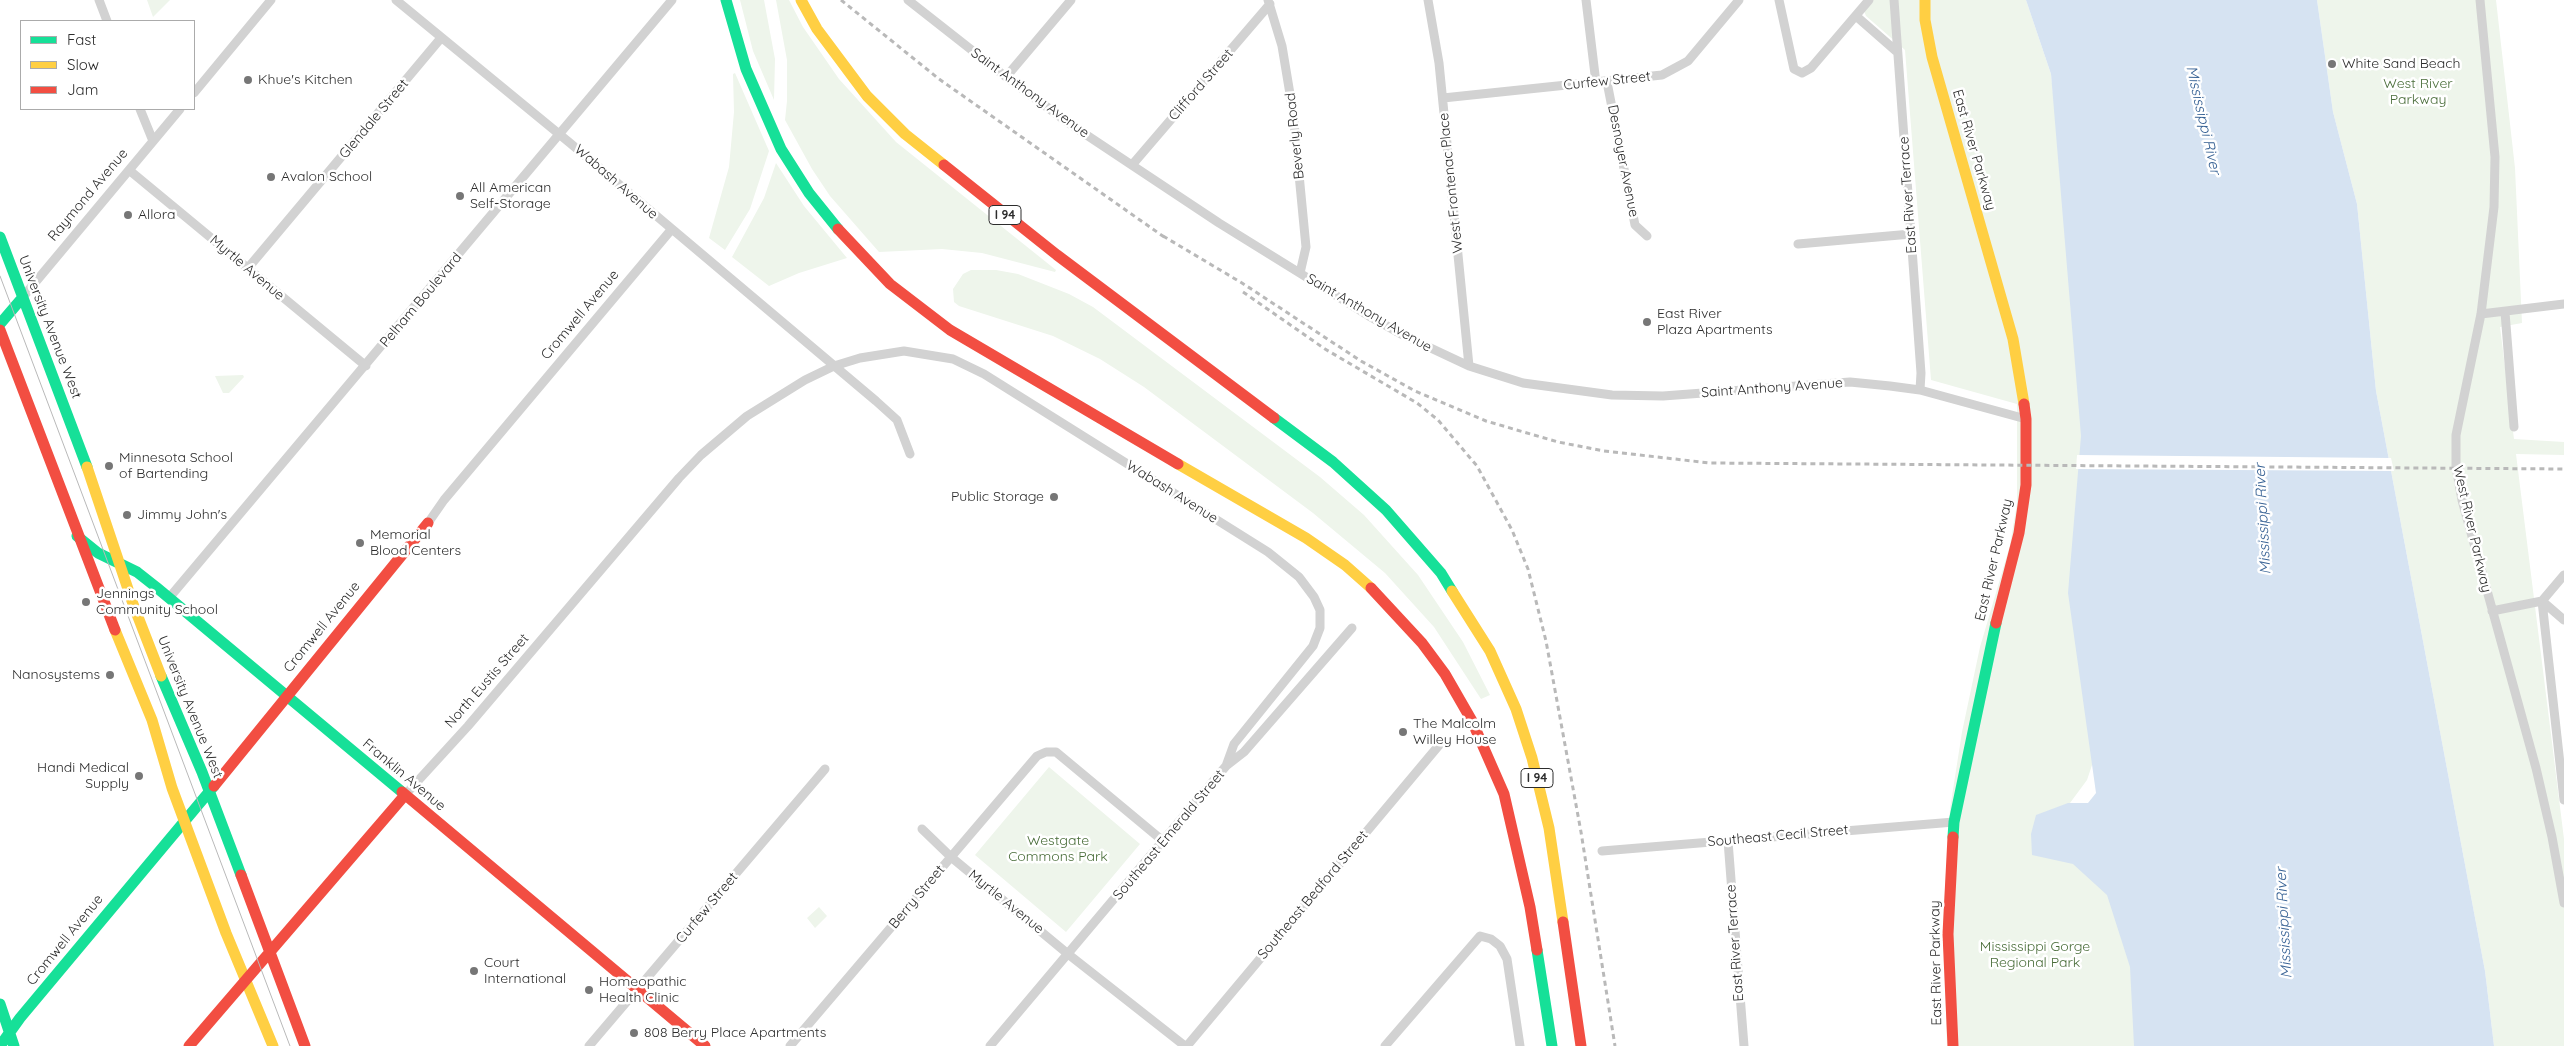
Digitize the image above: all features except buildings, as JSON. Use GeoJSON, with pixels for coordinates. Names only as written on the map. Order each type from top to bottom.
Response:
{"type":"FeatureCollection","features":[{"type":"Feature","properties":{"kind":"main road","name":"I 94"},"geometry":{"type":"LineString","coordinates":[[726,0],[746,69],[781,149],[809,193],[832,223],[864,259],[910,301],[982,350],[1306,538],[1366,584],[1414,632],[1445,674],[1472,721],[1504,794],[1530,907],[1552,1046]]}},
{"type":"Feature","properties":{"kind":"main road","name":"I 94"},"geometry":{"type":"LineString","coordinates":[[801,0],[843,66],[867,96],[905,134],[1050,250],[1333,462],[1386,510],[1441,573],[1466,610],[1493,658],[1516,709],[1532,758],[1549,828],[1581,1046]]}},
{"type":"Feature","properties":{"kind":"main road","name":"East River Parkway"},"geometry":{"type":"LineString","coordinates":[[1925,0],[1925,20],[1932,57],[2012,339],[2026,419],[2026,485],[2019,533],[1987,657],[1954,822],[1948,934],[1953,1046]]}},
{"type":"Feature","properties":{"kind":"main road","name":"University Avenue West"},"geometry":{"type":"LineString","coordinates":[[0,237],[93,482],[133,604],[168,696],[209,792],[305,1046]]}},
{"type":"Feature","properties":{"kind":"main road","name":"Raymond Avenue"},"geometry":{"type":"LineString","coordinates":[[0,324],[22,296]]}},
{"type":"Feature","properties":{"kind":"main road"},"geometry":{"type":"LineString","coordinates":[[0,330],[106,614],[133,670],[152,720],[172,788],[226,933],[273,1046]]}},
{"type":"Feature","properties":{"kind":"main road","name":"Cromwell Avenue"},"geometry":{"type":"LineString","coordinates":[[0,1046],[115,902],[185,822],[428,523]]}},
{"type":"Feature","properties":{"kind":"main road","name":"Franklin Avenue"},"geometry":{"type":"LineString","coordinates":[[77,536],[98,554],[136,572],[169,598],[705,1046]]}},
{"type":"Feature","properties":{"kind":"main road","name":"North Eustis Street"},"geometry":{"type":"LineString","coordinates":[[189,1046],[405,795]]}},
{"type":"Feature","properties":{"kind":"main road"},"geometry":{"type":"LineString","coordinates":[[0,1004],[14,1046]]}},
{"type":"Feature","properties":{"kind":"street"},"geometry":{"type":"LineString","coordinates":[[99,0],[107,20]]}},
{"type":"Feature","properties":{"kind":"street"},"geometry":{"type":"LineString","coordinates":[[195,92],[271,0]]}},
{"type":"Feature","properties":{"kind":"street","name":"Wabash Avenue"},"geometry":{"type":"LineString","coordinates":[[396,0],[897,420],[910,454]]}},
{"type":"Feature","properties":{"kind":"street","name":"Pelham Boulevard"},"geometry":{"type":"LineString","coordinates":[[169,598],[672,0]]}},
{"type":"Feature","properties":{"kind":"street","name":"Saint Anthony Avenue"},"geometry":{"type":"LineString","coordinates":[[908,0],[1006,77],[1218,224],[1403,335],[1469,366],[1536,386],[1612,395],[1663,396],[1850,382],[1920,390],[2026,419]]}},
{"type":"Feature","properties":{"kind":"street"},"geometry":{"type":"LineString","coordinates":[[1006,77],[1071,0]]}},
{"type":"Feature","properties":{"kind":"street","name":"West Frontenac Place"},"geometry":{"type":"LineString","coordinates":[[1428,0],[1435,30],[1443,98],[1469,366]]}},
{"type":"Feature","properties":{"kind":"street"},"geometry":{"type":"LineString","coordinates":[[1586,0],[1596,83]]}},
{"type":"Feature","properties":{"kind":"street","name":"Curfew Street"},"geometry":{"type":"LineString","coordinates":[[1443,98],[1649,77],[1675,69],[1696,53],[1739,0]]}},
{"type":"Feature","properties":{"kind":"street"},"geometry":{"type":"LineString","coordinates":[[1779,0],[1794,69],[1802,73],[1810,68],[1870,0]]}},
{"type":"Feature","properties":{"kind":"street","name":"East River Terrace"},"geometry":{"type":"LineString","coordinates":[[1894,0],[1896,51],[1921,373],[1920,390]]}},
{"type":"Feature","properties":{"kind":"street","name":"West River Parkway"},"geometry":{"type":"LineString","coordinates":[[2480,0],[2495,157],[2490,252],[2456,435],[2456,467],[2462,500],[2536,768],[2552,837],[2564,903]]}},
{"type":"Feature","properties":{"kind":"street","name":"Clifford Street"},"geometry":{"type":"LineString","coordinates":[[1132,165],[1269,2]]}},
{"type":"Feature","properties":{"kind":"street","name":"Beverly Road"},"geometry":{"type":"LineString","coordinates":[[1269,2],[1282,46],[1293,112],[1306,247],[1300,273]]}},
{"type":"Feature","properties":{"kind":"street"},"geometry":{"type":"LineString","coordinates":[[1856,16],[1896,51]]}},
{"type":"Feature","properties":{"kind":"street","name":"Glendale Street"},"geometry":{"type":"LineString","coordinates":[[248,268],[441,38]]}},
{"type":"Feature","properties":{"kind":"street","name":"Desnoyer Avenue"},"geometry":{"type":"LineString","coordinates":[[1607,82],[1636,225],[1647,236]]}},
{"type":"Feature","properties":{"kind":"street"},"geometry":{"type":"LineString","coordinates":[[140,110],[153,141]]}},
{"type":"Feature","properties":{"kind":"street","name":"Raymond Avenue"},"geometry":{"type":"LineString","coordinates":[[22,296],[179,110]]}},
{"type":"Feature","properties":{"kind":"street","name":"Myrtle Avenue"},"geometry":{"type":"LineString","coordinates":[[129,170],[366,366]]}},
{"type":"Feature","properties":{"kind":"street","name":"Cromwell Avenue"},"geometry":{"type":"LineString","coordinates":[[428,523],[444,500],[674,233]]}},
{"type":"Feature","properties":{"kind":"street"},"geometry":{"type":"LineString","coordinates":[[1798,244],[1911,234]]}},
{"type":"Feature","properties":{"kind":"street"},"geometry":{"type":"LineString","coordinates":[[2480,314],[2564,304]]}},
{"type":"Feature","properties":{"kind":"street"},"geometry":{"type":"LineString","coordinates":[[2505,312],[2514,427]]}},
{"type":"Feature","properties":{"kind":"street","name":"Wabash Avenue"},"geometry":{"type":"LineString","coordinates":[[834,366],[869,355],[904,351],[936,354],[968,365],[1268,552],[1298,577],[1314,597],[1320,610],[1320,628],[1313,646],[1234,744],[1226,766]]}},
{"type":"Feature","properties":{"kind":"street","name":"North Eustis Street"},"geometry":{"type":"LineString","coordinates":[[405,795],[474,720],[701,454],[747,416],[791,388],[834,366]]}},
{"type":"Feature","properties":{"kind":"street"},"geometry":{"type":"LineString","coordinates":[[2492,611],[2542,601],[2564,574]]}},
{"type":"Feature","properties":{"kind":"street"},"geometry":{"type":"LineString","coordinates":[[2542,601],[2564,620]]}},
{"type":"Feature","properties":{"kind":"street"},"geometry":{"type":"LineString","coordinates":[[2542,601],[2564,800]]}},
{"type":"Feature","properties":{"kind":"street","name":"Southeast Emerald Street"},"geometry":{"type":"LineString","coordinates":[[990,1046],[1226,766],[1244,752],[1352,628]]}},
{"type":"Feature","properties":{"kind":"street","name":"Southeast Bedford Street"},"geometry":{"type":"LineString","coordinates":[[1186,1046],[1440,744]]}},
{"type":"Feature","properties":{"kind":"street","name":"Berry Street"},"geometry":{"type":"LineString","coordinates":[[790,1046],[1038,756],[1046,752],[1056,752],[1164,841]]}},
{"type":"Feature","properties":{"kind":"street","name":"Curfew Street"},"geometry":{"type":"LineString","coordinates":[[589,1046],[825,769]]}},
{"type":"Feature","properties":{"kind":"street","name":"Southeast Cecil Street"},"geometry":{"type":"LineString","coordinates":[[1602,851],[1954,822]]}},
{"type":"Feature","properties":{"kind":"street","name":"Myrtle Avenue"},"geometry":{"type":"LineString","coordinates":[[922,829],[951,857],[1068,954],[1186,1046]]}},
{"type":"Feature","properties":{"kind":"street","name":"East River Terrace"},"geometry":{"type":"LineString","coordinates":[[1728,841],[1744,1046]]}},
{"type":"Feature","properties":{"kind":"street"},"geometry":{"type":"LineString","coordinates":[[1385,1046],[1480,936],[1491,938],[1500,946],[1507,959],[1520,1046]]}},
{"type":"Feature","properties":{"kind":"green space"},"geometry":{"type":"Polygon","coordinates":[[[147,0],[170,0],[153,17],[147,0]]]}},
{"type":"Feature","properties":{"kind":"green space"},"geometry":{"type":"Polygon","coordinates":[[[740,0],[764,0],[775,59],[774,100],[753,51],[740,0]]]}},
{"type":"Feature","properties":{"kind":"green space"},"geometry":{"type":"Polygon","coordinates":[[[776,0],[789,0],[803,27],[839,79],[896,142],[1056,270],[1055,272],[982,253],[942,249],[879,252],[830,196],[812,169],[785,120],[787,60],[776,0]]]}},
{"type":"Feature","properties":{"kind":"green space","name":"Mississippi Gorge Regional Park"},"geometry":{"type":"Polygon","coordinates":[[[1865,0],[2026,0],[2051,74],[2088,430],[2096,753],[2087,780],[2070,803],[2044,815],[2116,898],[2148,1046],[1947,1046],[1943,921],[1950,809],[1962,732],[1980,647],[2010,545],[2017,503],[2017,404],[1931,380],[1905,50],[1866,16],[1862,6],[1865,0]]]}},
{"type":"Feature","properties":{"kind":"green space","name":"West River Parkway"},"geometry":{"type":"Polygon","coordinates":[[[2317,0],[2496,0],[2515,168],[2522,323],[2500,327],[2514,439],[2564,442],[2564,455],[2516,454],[2564,839],[2564,1046],[2494,1046],[2485,971],[2376,391],[2357,204],[2333,112],[2317,0]]]}},
{"type":"Feature","properties":{"kind":"green space"},"geometry":{"type":"Polygon","coordinates":[[[735,73],[769,151],[750,209],[725,250],[709,238],[729,167],[734,112],[733,74],[735,73]]]}},
{"type":"Feature","properties":{"kind":"green space"},"geometry":{"type":"Polygon","coordinates":[[[776,163],[804,206],[847,258],[799,273],[769,286],[732,257],[764,198],[776,163]]]}},
{"type":"Feature","properties":{"kind":"green space"},"geometry":{"type":"Polygon","coordinates":[[[971,270],[996,270],[1018,274],[1069,294],[1093,307],[1320,477],[1364,515],[1418,575],[1463,642],[1490,695],[1481,699],[1434,627],[1385,573],[1313,513],[1144,387],[1100,359],[1053,336],[959,306],[954,302],[953,289],[963,274],[971,270]]]}},
{"type":"Feature","properties":{"kind":"green space"},"geometry":{"type":"Polygon","coordinates":[[[243,375],[244,377],[229,393],[223,393],[215,376],[243,375]]]}},
{"type":"Feature","properties":{"kind":"green space","name":"Westgate Commons Park"},"geometry":{"type":"Polygon","coordinates":[[[1049,767],[1140,844],[1066,932],[975,855],[1049,767]]]}},
{"type":"Feature","properties":{"kind":"green space"},"geometry":{"type":"Polygon","coordinates":[[[819,907],[827,916],[815,928],[807,918],[819,907]]]}},
{"type":"Feature","properties":{"kind":"water","name":"Mississippi River"},"geometry":{"type":"Polygon","coordinates":[[[2026,0],[2317,0],[2333,112],[2357,204],[2376,391],[2485,971],[2494,1046],[2134,1046],[2130,967],[2107,895],[2073,864],[2032,855],[2031,834],[2036,815],[2068,803],[2088,803],[2096,793],[2068,593],[2081,436],[2051,74],[2026,0]]]}},
{"type":"Feature","properties":{"kind":"pier"},"geometry":{"type":"Polygon","coordinates":[[[2077,455],[2391,458],[2394,471],[2076,469],[2077,455]]]}},
{"type":"Feature","properties":{"kind":"tram line"},"geometry":{"type":"LineString","coordinates":[[0,276],[290,1046]]}},
{"type":"Feature","properties":{"kind":"railway"},"geometry":{"type":"LineString","coordinates":[[841,0],[939,79],[1167,239]]}},
{"type":"Feature","properties":{"kind":"railway"},"geometry":{"type":"LineString","coordinates":[[1163,236],[1242,283],[1361,361],[1415,391],[1486,421],[1558,442],[1604,451],[1710,463],[2564,469]]}},
{"type":"Feature","properties":{"kind":"railway"},"geometry":{"type":"LineString","coordinates":[[1243,292],[1325,349],[1417,403],[1438,420],[1477,466],[1512,530],[1528,569],[1546,641],[1581,832],[1615,1046]]}},
{"type":"Feature","properties":{"kind":"traffic: fast"},"geometry":{"type":"LineString","coordinates":[[726,0],[746,69],[781,149],[809,193],[838,229]]}},
{"type":"Feature","properties":{"kind":"traffic: fast"},"geometry":{"type":"LineString","coordinates":[[0,237],[87,467]]}},
{"type":"Feature","properties":{"kind":"traffic: fast"},"geometry":{"type":"LineString","coordinates":[[0,324],[23,297]]}},
{"type":"Feature","properties":{"kind":"traffic: fast"},"geometry":{"type":"LineString","coordinates":[[1274,418],[1333,462],[1386,510],[1441,573],[1452,591]]}},
{"type":"Feature","properties":{"kind":"traffic: fast"},"geometry":{"type":"LineString","coordinates":[[77,536],[98,553],[137,572],[402,792]]}},
{"type":"Feature","properties":{"kind":"traffic: fast"},"geometry":{"type":"LineString","coordinates":[[1953,837],[1954,822],[1996,623]]}},
{"type":"Feature","properties":{"kind":"traffic: fast"},"geometry":{"type":"LineString","coordinates":[[161,676],[202,772],[241,875]]}},
{"type":"Feature","properties":{"kind":"traffic: fast"},"geometry":{"type":"LineString","coordinates":[[0,1046],[20,1018],[214,786]]}},
{"type":"Feature","properties":{"kind":"traffic: fast"},"geometry":{"type":"LineString","coordinates":[[1537,950],[1552,1046]]}},
{"type":"Feature","properties":{"kind":"traffic: fast"},"geometry":{"type":"LineString","coordinates":[[0,1004],[14,1046]]}},
{"type":"Feature","properties":{"kind":"traffic: slow"},"geometry":{"type":"LineString","coordinates":[[801,0],[817,29],[867,96],[905,134],[944,165]]}},
{"type":"Feature","properties":{"kind":"traffic: slow"},"geometry":{"type":"LineString","coordinates":[[1925,0],[1925,20],[1932,57],[2013,339],[2024,404]]}},
{"type":"Feature","properties":{"kind":"traffic: slow"},"geometry":{"type":"LineString","coordinates":[[1178,464],[1306,538],[1345,565],[1371,588]]}},
{"type":"Feature","properties":{"kind":"traffic: slow"},"geometry":{"type":"LineString","coordinates":[[87,467],[133,604],[161,676]]}},
{"type":"Feature","properties":{"kind":"traffic: slow"},"geometry":{"type":"LineString","coordinates":[[1452,591],[1490,651],[1516,709],[1532,758],[1549,828],[1563,922]]}},
{"type":"Feature","properties":{"kind":"traffic: slow"},"geometry":{"type":"LineString","coordinates":[[115,630],[152,720],[172,788],[226,933],[273,1046]]}},
{"type":"Feature","properties":{"kind":"traffic: jam"},"geometry":{"type":"LineString","coordinates":[[944,165],[1057,255],[1274,418]]}},
{"type":"Feature","properties":{"kind":"traffic: jam"},"geometry":{"type":"LineString","coordinates":[[838,229],[890,284],[950,330],[1178,464]]}},
{"type":"Feature","properties":{"kind":"traffic: jam"},"geometry":{"type":"LineString","coordinates":[[0,330],[115,630]]}},
{"type":"Feature","properties":{"kind":"traffic: jam"},"geometry":{"type":"LineString","coordinates":[[1996,623],[2019,533],[2026,485],[2026,419],[2024,404]]}},
{"type":"Feature","properties":{"kind":"traffic: jam"},"geometry":{"type":"LineString","coordinates":[[214,786],[428,523]]}},
{"type":"Feature","properties":{"kind":"traffic: jam"},"geometry":{"type":"LineString","coordinates":[[1371,588],[1422,643],[1445,674],[1472,721],[1504,794],[1530,907],[1537,950]]}},
{"type":"Feature","properties":{"kind":"traffic: jam"},"geometry":{"type":"LineString","coordinates":[[402,792],[705,1046]]}},
{"type":"Feature","properties":{"kind":"traffic: jam"},"geometry":{"type":"LineString","coordinates":[[189,1046],[405,795]]}},
{"type":"Feature","properties":{"kind":"traffic: jam"},"geometry":{"type":"LineString","coordinates":[[1953,837],[1948,934],[1953,1046]]}},
{"type":"Feature","properties":{"kind":"traffic: jam"},"geometry":{"type":"LineString","coordinates":[[241,875],[305,1046]]}},
{"type":"Feature","properties":{"kind":"traffic: jam"},"geometry":{"type":"LineString","coordinates":[[1563,922],[1581,1046]]}},
{"type":"Feature","properties":{"kind":"place","name":"White Sand Beach"},"geometry":{"type":"Point","coordinates":[2332,64]}},
{"type":"Feature","properties":{"kind":"place","name":"Khue's Kitchen"},"geometry":{"type":"Point","coordinates":[248,80]}},
{"type":"Feature","properties":{"kind":"place","name":"Avalon School"},"geometry":{"type":"Point","coordinates":[271,177]}},
{"type":"Feature","properties":{"kind":"place","name":"All American Self-Storage"},"geometry":{"type":"Point","coordinates":[460,196]}},
{"type":"Feature","properties":{"kind":"place","name":"Allora"},"geometry":{"type":"Point","coordinates":[128,215]}},
{"type":"Feature","properties":{"kind":"place","name":"East River Plaza Apartments"},"geometry":{"type":"Point","coordinates":[1647,322]}},
{"type":"Feature","properties":{"kind":"place","name":"Minnesota School of Bartending"},"geometry":{"type":"Point","coordinates":[109,466]}},
{"type":"Feature","properties":{"kind":"place","name":"Public Storage"},"geometry":{"type":"Point","coordinates":[1054,497]}},
{"type":"Feature","properties":{"kind":"place","name":"Jimmy John's"},"geometry":{"type":"Point","coordinates":[127,515]}},
{"type":"Feature","properties":{"kind":"place","name":"Memorial Blood Centers"},"geometry":{"type":"Point","coordinates":[360,543]}},
{"type":"Feature","properties":{"kind":"place","name":"Jennings Community School"},"geometry":{"type":"Point","coordinates":[86,602]}},
{"type":"Feature","properties":{"kind":"place","name":"Nanosystems"},"geometry":{"type":"Point","coordinates":[110,675]}},
{"type":"Feature","properties":{"kind":"place","name":"The Malcolm Willey House"},"geometry":{"type":"Point","coordinates":[1403,732]}},
{"type":"Feature","properties":{"kind":"place","name":"Handi Medical Supply"},"geometry":{"type":"Point","coordinates":[139,776]}},
{"type":"Feature","properties":{"kind":"place","name":"Court International"},"geometry":{"type":"Point","coordinates":[474,971]}},
{"type":"Feature","properties":{"kind":"place","name":"Homeopathic Health Clinic"},"geometry":{"type":"Point","coordinates":[589,990]}},
{"type":"Feature","properties":{"kind":"place","name":"808 Berry Place Apartments"},"geometry":{"type":"Point","coordinates":[634,1033]}}]}
